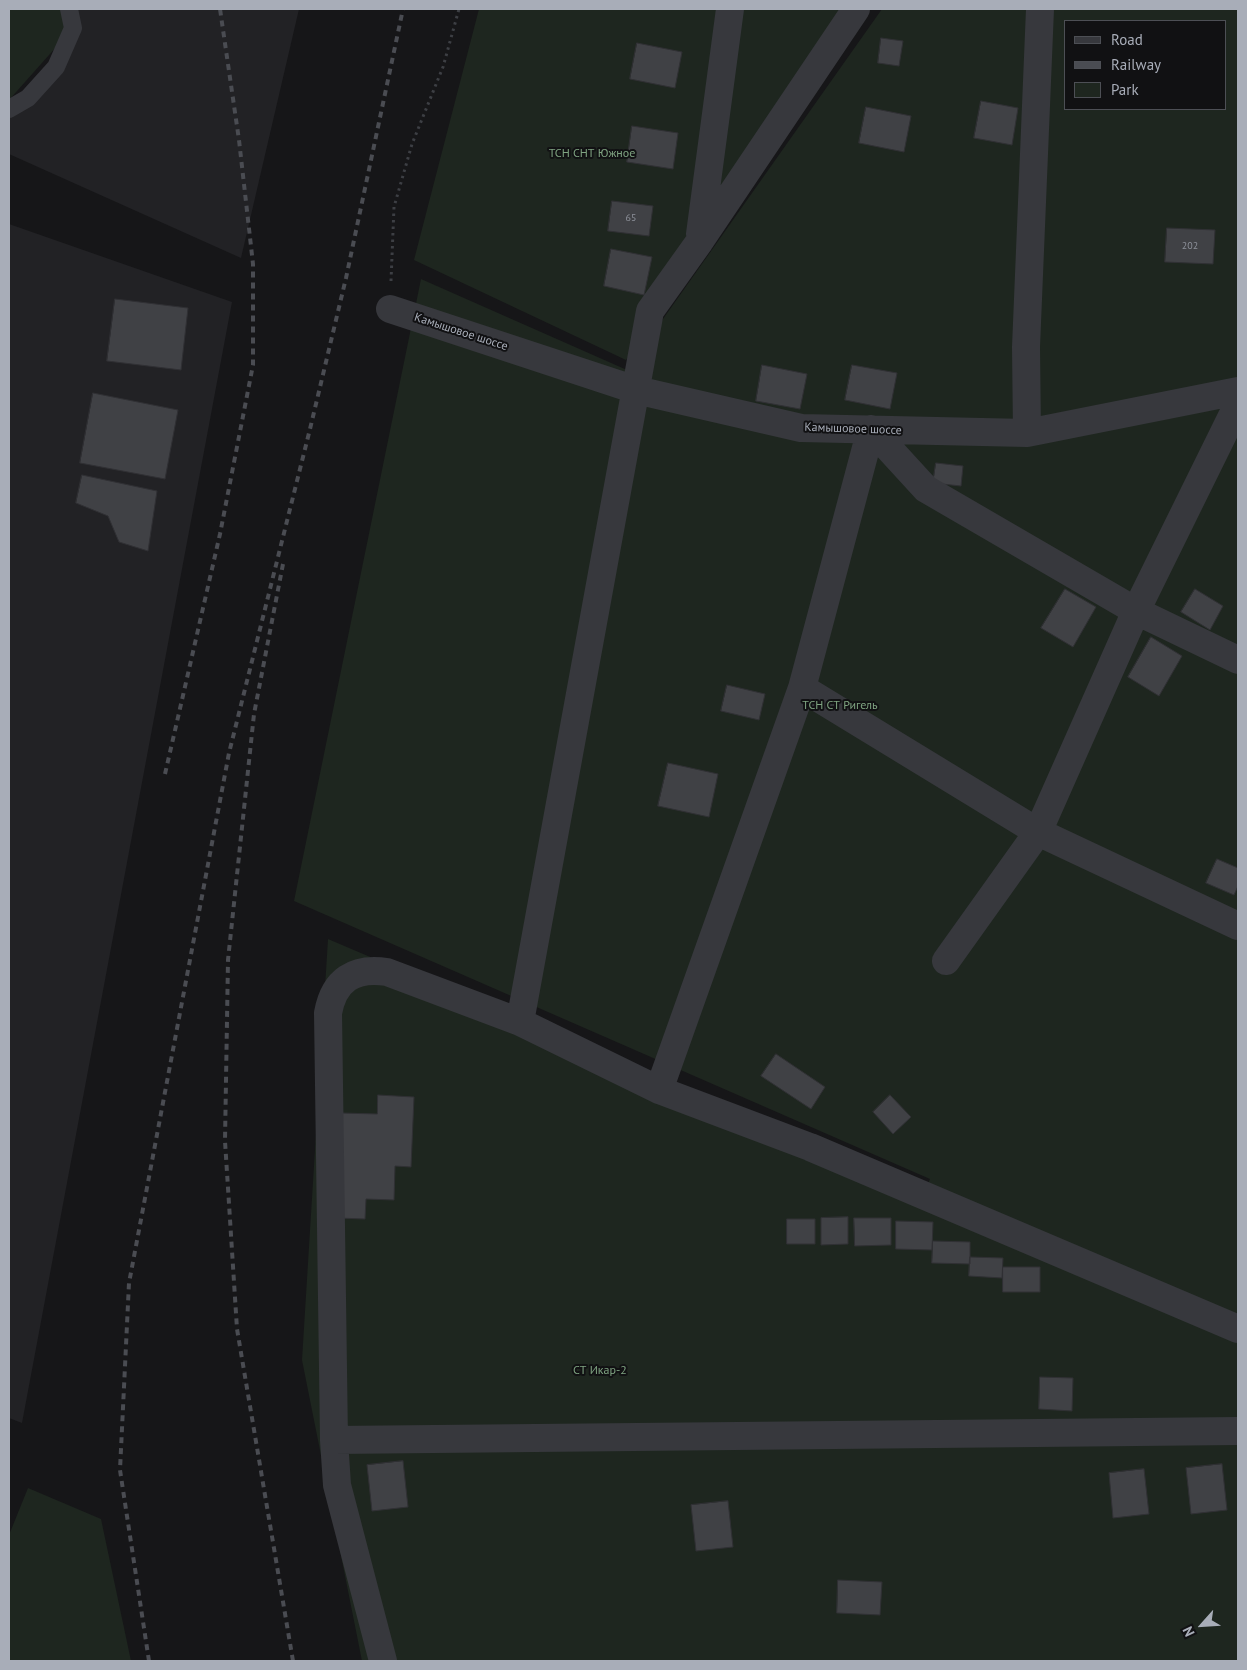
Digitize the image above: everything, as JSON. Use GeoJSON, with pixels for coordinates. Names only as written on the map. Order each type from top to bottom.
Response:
{"type":"FeatureCollection","features":[{"type":"Feature","properties":{"kind":"street"},"geometry":{"type":"LineString","coordinates":[[700,241],[730,9]]}},
{"type":"Feature","properties":{"kind":"street"},"geometry":{"type":"LineString","coordinates":[[520,1022],[650,311],[700,241],[856,9]]}},
{"type":"Feature","properties":{"kind":"street"},"geometry":{"type":"LineString","coordinates":[[1028,433],[1026,346],[1040,9]]}},
{"type":"Feature","properties":{"kind":"street","name":"Камышовое шоссе"},"geometry":{"type":"LineString","coordinates":[[390,309],[636,390],[801,428],[1028,433],[1238,391]]}},
{"type":"Feature","properties":{"kind":"street"},"geometry":{"type":"LineString","coordinates":[[946,961],[1038,832],[1136,611],[1238,404]]}},
{"type":"Feature","properties":{"kind":"street"},"geometry":{"type":"LineString","coordinates":[[871,429],[926,489],[1136,611],[1238,660]]}},
{"type":"Feature","properties":{"kind":"street"},"geometry":{"type":"LineString","coordinates":[[659,1090],[802,688],[871,429]]}},
{"type":"Feature","properties":{"kind":"street"},"geometry":{"type":"LineString","coordinates":[[802,688],[1038,832],[1238,926]]}},
{"type":"Feature","properties":{"kind":"street"},"geometry":{"type":"LineString","coordinates":[[383,1661],[337,1485],[334,1440],[328,1013],[331,999],[337,987],[347,978],[360,972],[373,970],[387,972],[520,1022],[659,1090],[819,1151],[1238,1329]]}},
{"type":"Feature","properties":{"kind":"street"},"geometry":{"type":"LineString","coordinates":[[334,1440],[1238,1431]]}},
{"type":"Feature","properties":{"kind":"lane"},"geometry":{"type":"LineString","coordinates":[[9,110],[28,98],[56,67],[73,28],[69,9]]}},
{"type":"Feature","properties":{"kind":"path"},"geometry":{"type":"LineString","coordinates":[[390,309],[394,207],[412,144],[443,68],[459,9]]}},
{"type":"Feature","properties":{"kind":"shaded area"},"geometry":{"type":"Polygon","coordinates":[[[69,9],[299,9],[241,258],[9,154],[9,109],[56,67],[69,9]]]}},
{"type":"Feature","properties":{"kind":"shaded area"},"geometry":{"type":"Polygon","coordinates":[[[9,224],[232,302],[22,1423],[9,1418],[9,224]]]}},
{"type":"Feature","properties":{"kind":"green space"},"geometry":{"type":"Polygon","coordinates":[[[9,9],[69,9],[73,28],[9,100],[9,9]]]}},
{"type":"Feature","properties":{"kind":"green space","name":"ТСН СНТ Южное"},"geometry":{"type":"Polygon","coordinates":[[[479,9],[871,9],[626,360],[414,260],[479,9]]]}},
{"type":"Feature","properties":{"kind":"green space","name":"ТСН СТ Ригель"},"geometry":{"type":"Polygon","coordinates":[[[882,9],[1238,9],[1238,1661],[362,1661],[302,1360],[328,939],[924,1193],[930,1179],[294,901],[421,279],[627,370],[882,9]]]}},
{"type":"Feature","properties":{"kind":"green space"},"geometry":{"type":"Polygon","coordinates":[[[28,1488],[101,1519],[131,1661],[9,1661],[9,1535],[28,1488]]]}},
{"type":"Feature","properties":{"kind":"building"},"geometry":{"type":"Polygon","coordinates":[[[881,38],[903,41],[899,66],[878,63],[881,38]]]}},
{"type":"Feature","properties":{"kind":"building"},"geometry":{"type":"Polygon","coordinates":[[[637,43],[682,52],[675,88],[630,79],[637,43]]]}},
{"type":"Feature","properties":{"kind":"building"},"geometry":{"type":"Polygon","coordinates":[[[981,101],[1018,108],[1012,145],[974,138],[981,101]]]}},
{"type":"Feature","properties":{"kind":"building"},"geometry":{"type":"Polygon","coordinates":[[[866,107],[911,116],[904,152],[859,143],[866,107]]]}},
{"type":"Feature","properties":{"kind":"building"},"geometry":{"type":"Polygon","coordinates":[[[632,126],[678,133],[673,169],[627,162],[632,126]]]}},
{"type":"Feature","properties":{"kind":"building"},"geometry":{"type":"Polygon","coordinates":[[[612,201],[653,206],[649,236],[608,231],[612,201]]]}},
{"type":"Feature","properties":{"kind":"building"},"geometry":{"type":"Polygon","coordinates":[[[1167,228],[1215,230],[1213,264],[1165,262],[1167,228]]]}},
{"type":"Feature","properties":{"kind":"building"},"geometry":{"type":"Polygon","coordinates":[[[611,249],[652,257],[644,295],[604,286],[611,249]]]}},
{"type":"Feature","properties":{"kind":"building"},"geometry":{"type":"Polygon","coordinates":[[[115,299],[188,308],[181,370],[107,361],[115,299]]]}},
{"type":"Feature","properties":{"kind":"building"},"geometry":{"type":"Polygon","coordinates":[[[762,365],[807,374],[800,409],[756,401],[762,365]]]}},
{"type":"Feature","properties":{"kind":"building"},"geometry":{"type":"Polygon","coordinates":[[[852,365],[897,373],[890,409],[845,400],[852,365]]]}},
{"type":"Feature","properties":{"kind":"building"},"geometry":{"type":"Polygon","coordinates":[[[93,393],[178,410],[165,479],[80,463],[93,393]]]}},
{"type":"Feature","properties":{"kind":"building"},"geometry":{"type":"Polygon","coordinates":[[[936,463],[963,466],[961,486],[933,483],[936,463]]]}},
{"type":"Feature","properties":{"kind":"building"},"geometry":{"type":"Polygon","coordinates":[[[82,475],[157,491],[148,551],[119,542],[108,516],[76,503],[82,475]]]}},
{"type":"Feature","properties":{"kind":"building"},"geometry":{"type":"Polygon","coordinates":[[[1065,589],[1096,607],[1073,647],[1041,628],[1065,589]]]}},
{"type":"Feature","properties":{"kind":"building"},"geometry":{"type":"Polygon","coordinates":[[[1195,589],[1223,606],[1210,630],[1181,612],[1195,589]]]}},
{"type":"Feature","properties":{"kind":"building"},"geometry":{"type":"Polygon","coordinates":[[[1151,637],[1182,656],[1159,696],[1128,677],[1151,637]]]}},
{"type":"Feature","properties":{"kind":"building"},"geometry":{"type":"Polygon","coordinates":[[[727,685],[765,694],[759,720],[721,711],[727,685]]]}},
{"type":"Feature","properties":{"kind":"building"},"geometry":{"type":"Polygon","coordinates":[[[668,763],[718,774],[709,817],[658,806],[668,763]]]}},
{"type":"Feature","properties":{"kind":"building"},"geometry":{"type":"Polygon","coordinates":[[[1217,859],[1238,868],[1238,886],[1234,895],[1206,883],[1217,859]]]}},
{"type":"Feature","properties":{"kind":"building"},"geometry":{"type":"Polygon","coordinates":[[[776,1054],[825,1087],[811,1109],[761,1076],[776,1054]]]}},
{"type":"Feature","properties":{"kind":"building"},"geometry":{"type":"Polygon","coordinates":[[[378,1095],[414,1097],[411,1167],[395,1166],[394,1200],[366,1199],[365,1219],[337,1218],[341,1113],[377,1114],[378,1095]]]}},
{"type":"Feature","properties":{"kind":"building"},"geometry":{"type":"Polygon","coordinates":[[[890,1095],[911,1117],[893,1134],[873,1112],[890,1095]]]}},
{"type":"Feature","properties":{"kind":"building"},"geometry":{"type":"Polygon","coordinates":[[[848,1217],[848,1244],[821,1245],[821,1218],[848,1217]]]}},
{"type":"Feature","properties":{"kind":"building"},"geometry":{"type":"Polygon","coordinates":[[[854,1218],[891,1218],[891,1245],[855,1246],[854,1218]]]}},
{"type":"Feature","properties":{"kind":"building"},"geometry":{"type":"Polygon","coordinates":[[[787,1219],[815,1219],[815,1244],[787,1244],[787,1219]]]}},
{"type":"Feature","properties":{"kind":"building"},"geometry":{"type":"Polygon","coordinates":[[[896,1221],[933,1222],[932,1250],[896,1249],[896,1221]]]}},
{"type":"Feature","properties":{"kind":"building"},"geometry":{"type":"Polygon","coordinates":[[[933,1241],[970,1242],[970,1264],[932,1263],[933,1241]]]}},
{"type":"Feature","properties":{"kind":"building"},"geometry":{"type":"Polygon","coordinates":[[[970,1257],[1003,1258],[1002,1278],[969,1276],[970,1257]]]}},
{"type":"Feature","properties":{"kind":"building"},"geometry":{"type":"Polygon","coordinates":[[[1003,1267],[1040,1267],[1040,1292],[1003,1292],[1003,1267]]]}},
{"type":"Feature","properties":{"kind":"building"},"geometry":{"type":"Polygon","coordinates":[[[1040,1377],[1073,1378],[1072,1411],[1039,1409],[1040,1377]]]}},
{"type":"Feature","properties":{"kind":"building"},"geometry":{"type":"Polygon","coordinates":[[[403,1461],[408,1507],[372,1511],[367,1465],[403,1461]]]}},
{"type":"Feature","properties":{"kind":"building"},"geometry":{"type":"Polygon","coordinates":[[[1222,1464],[1227,1510],[1191,1514],[1186,1468],[1222,1464]]]}},
{"type":"Feature","properties":{"kind":"building"},"geometry":{"type":"Polygon","coordinates":[[[1144,1469],[1149,1514],[1113,1518],[1109,1473],[1144,1469]]]}},
{"type":"Feature","properties":{"kind":"building"},"geometry":{"type":"Polygon","coordinates":[[[728,1501],[733,1547],[696,1551],[691,1505],[728,1501]]]}},
{"type":"Feature","properties":{"kind":"building"},"geometry":{"type":"Polygon","coordinates":[[[838,1580],[882,1582],[880,1615],[837,1613],[838,1580]]]}},
{"type":"Feature","properties":{"kind":"railway"},"geometry":{"type":"LineString","coordinates":[[165,774],[220,534],[253,365],[253,264],[239,140],[220,9]]}},
{"type":"Feature","properties":{"kind":"railway"},"geometry":{"type":"LineString","coordinates":[[149,1661],[120,1470],[129,1283],[229,753],[346,278],[403,9]]}},
{"type":"Feature","properties":{"kind":"railway"},"geometry":{"type":"LineString","coordinates":[[283,564],[254,714],[228,960],[225,1141],[237,1329],[293,1661]]}},
{"type":"Feature","properties":{"kind":"park label","name":"СТ Икар-2"},"geometry":{"type":"Point","coordinates":[600,1371]}}]}
